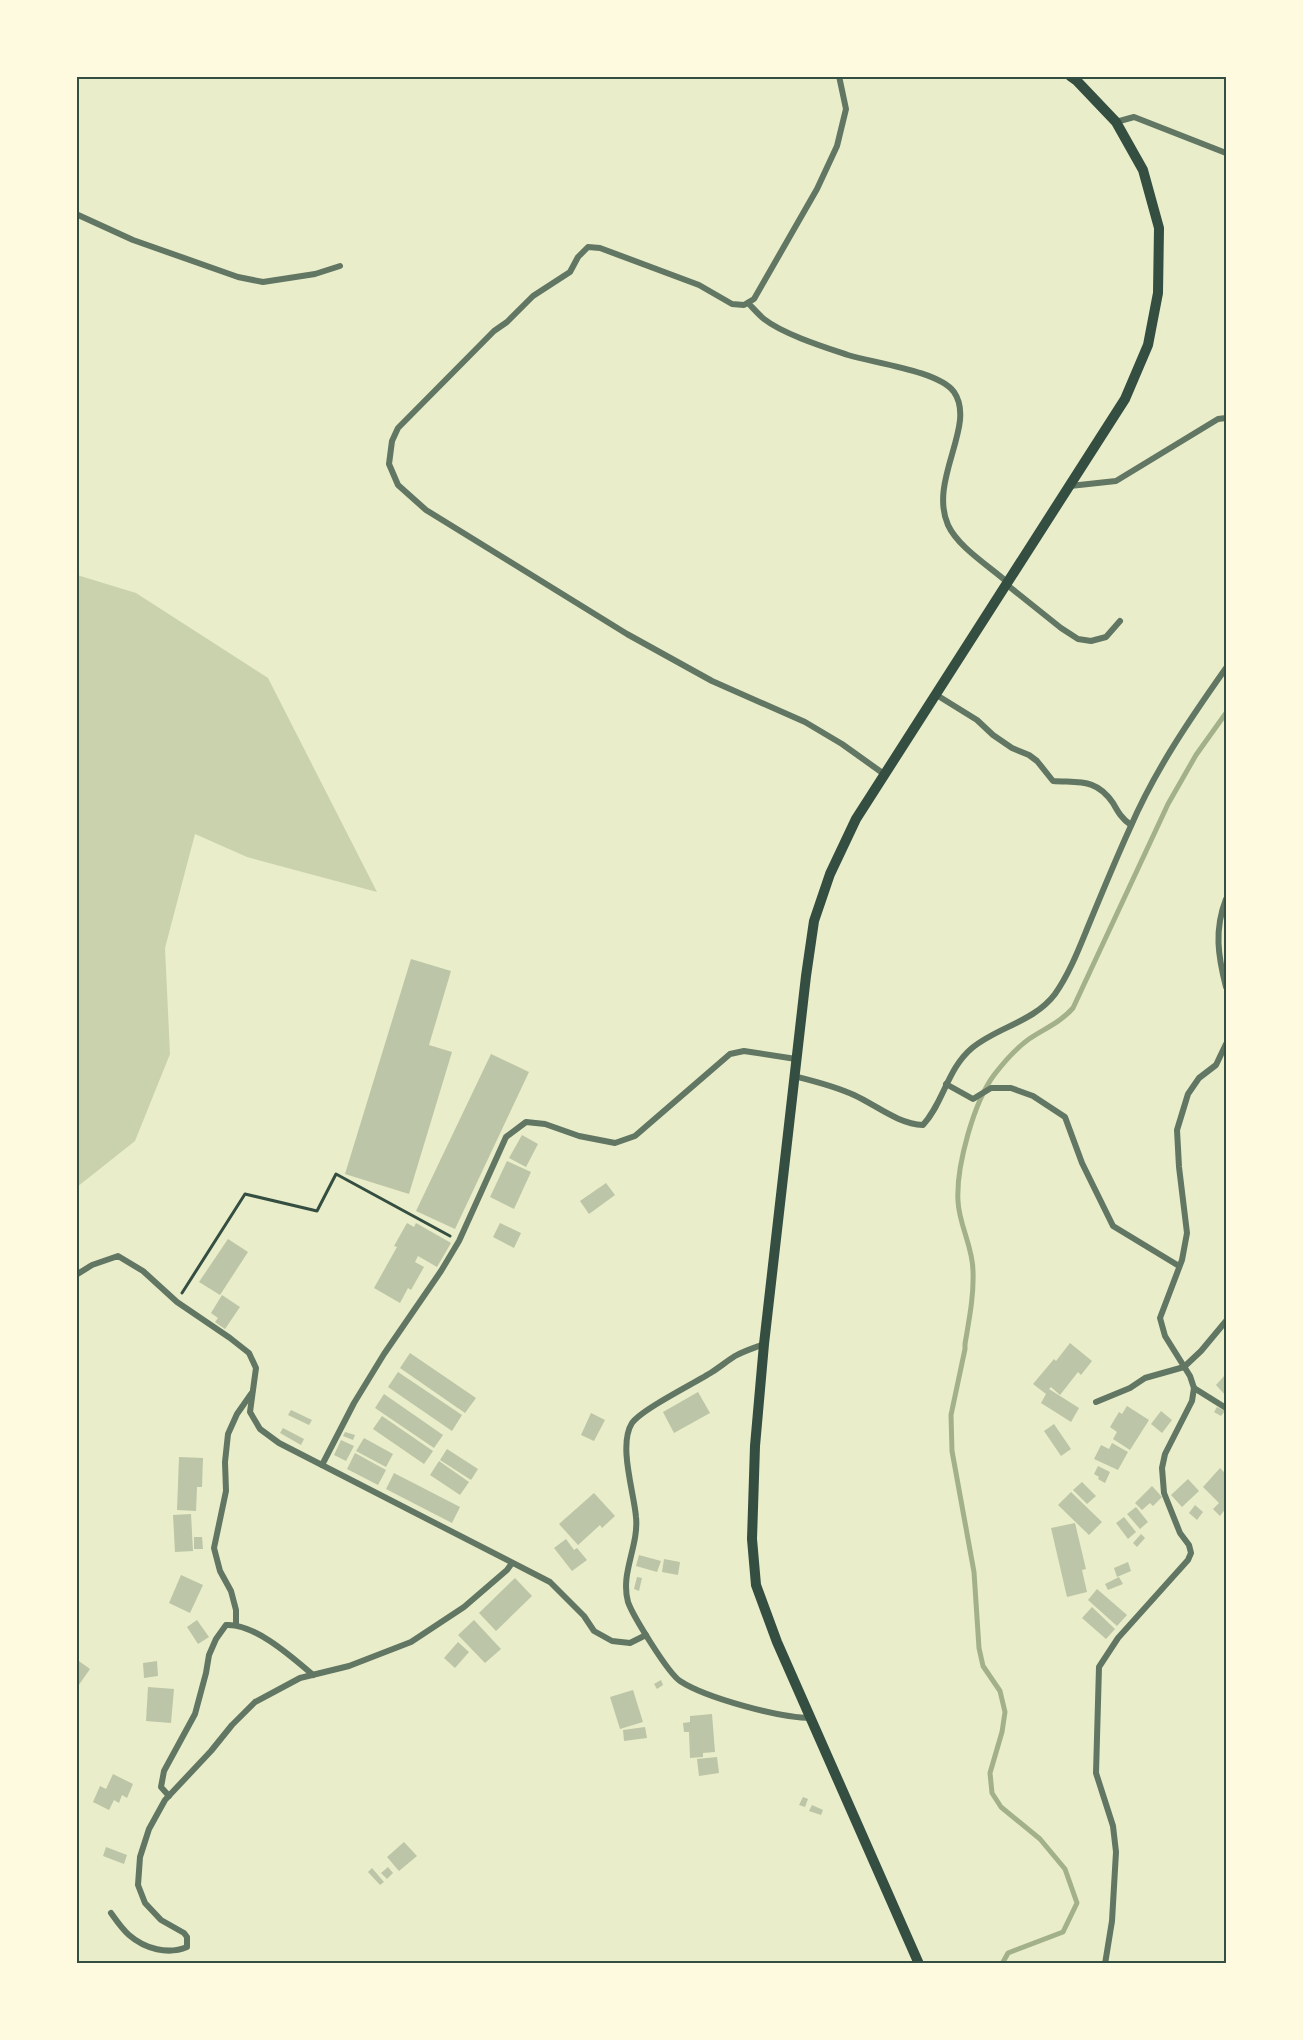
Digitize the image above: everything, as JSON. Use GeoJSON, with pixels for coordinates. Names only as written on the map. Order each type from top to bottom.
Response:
{"type":"FeatureCollection","features":[{"type":"Feature","properties":{"kind":"main road"},"geometry":{"type":"LineString","coordinates":[[919,1964],[777,1642],[756,1585],[752,1539],[755,1446],[764,1344],[806,976],[814,921],[830,874],[856,819],[1125,399],[1148,345],[1158,293],[1159,228],[1143,170],[1116,122],[1070,76]]}},
{"type":"Feature","properties":{"kind":"street"},"geometry":{"type":"LineString","coordinates":[[839,76],[846,109],[837,146],[817,189],[754,299],[744,305],[732,303],[699,285],[600,248],[588,247],[578,257],[570,272],[532,296],[507,322],[494,331],[399,428],[392,441],[389,464],[398,485],[426,510],[627,634],[712,681],[805,722],[842,744],[884,774]]}},
{"type":"Feature","properties":{"kind":"street"},"geometry":{"type":"LineString","coordinates":[[1116,122],[1134,117],[1227,153]]}},
{"type":"Feature","properties":{"kind":"street"},"geometry":{"type":"LineString","coordinates":[[76,214],[133,240],[197,264],[263,282],[291,279],[340,266]]}},
{"type":"Feature","properties":{"kind":"street"},"geometry":{"type":"LineString","coordinates":[[747,303],[764,319],[783,330],[848,355],[924,374],[943,382],[954,392],[960,407],[961,428],[944,481],[943,503],[948,524],[957,540],[1061,628],[1078,639],[1091,641],[1106,637],[1120,621]]}},
{"type":"Feature","properties":{"kind":"street"},"geometry":{"type":"LineString","coordinates":[[1069,486],[1116,481],[1218,418],[1227,418]]}},
{"type":"Feature","properties":{"kind":"street"},"geometry":{"type":"LineString","coordinates":[[794,1076],[854,1094],[891,1115],[914,1125],[924,1125],[953,1069],[972,1048],[1040,1010],[1055,994],[1069,970],[1131,825],[1159,769],[1190,718],[1227,668]]}},
{"type":"Feature","properties":{"kind":"street"},"geometry":{"type":"LineString","coordinates":[[935,694],[977,720],[1012,748],[1029,755],[1037,761],[1053,781],[1080,781],[1098,786],[1107,794],[1124,820],[1131,825]]}},
{"type":"Feature","properties":{"kind":"street"},"geometry":{"type":"LineString","coordinates":[[1227,899],[1222,911],[1217,944],[1227,987]]}},
{"type":"Feature","properties":{"kind":"street"},"geometry":{"type":"LineString","coordinates":[[1227,1044],[1216,1065],[1199,1078],[1188,1094],[1177,1130],[1187,1233],[1179,1266],[1160,1318],[1164,1336],[1184,1367],[1194,1388],[1227,1408]]}},
{"type":"Feature","properties":{"kind":"street"},"geometry":{"type":"LineString","coordinates":[[322,1465],[354,1403],[459,1241],[506,1137],[526,1122],[545,1124],[579,1136],[615,1143],[635,1136],[730,1054],[744,1051],[796,1059]]}},
{"type":"Feature","properties":{"kind":"street"},"geometry":{"type":"LineString","coordinates":[[946,1084],[973,1099],[991,1088],[1011,1088],[1033,1096],[1065,1117],[1086,1172],[1113,1226],[1179,1266]]}},
{"type":"Feature","properties":{"kind":"street"},"geometry":{"type":"LineString","coordinates":[[76,1275],[92,1265],[118,1256],[142,1271],[177,1302],[249,1353],[256,1368],[250,1412],[260,1429],[279,1443],[550,1582],[584,1616],[594,1631],[612,1641],[630,1643],[646,1635]]}},
{"type":"Feature","properties":{"kind":"street"},"geometry":{"type":"LineString","coordinates":[[1096,1402],[1130,1388],[1145,1378],[1184,1367],[1227,1320]]}},
{"type":"Feature","properties":{"kind":"street"},"geometry":{"type":"LineString","coordinates":[[764,1344],[734,1356],[715,1370],[644,1412],[632,1422],[626,1437],[638,1532],[626,1576],[628,1602],[660,1659],[678,1680],[734,1702],[795,1718],[811,1719]]}},
{"type":"Feature","properties":{"kind":"street"},"geometry":{"type":"LineString","coordinates":[[1105,1964],[1112,1921],[1116,1852],[1113,1826],[1096,1773],[1099,1667],[1118,1638],[1188,1560],[1191,1553],[1189,1545],[1180,1533],[1164,1493],[1162,1468],[1165,1454],[1192,1401],[1194,1388]]}},
{"type":"Feature","properties":{"kind":"street"},"geometry":{"type":"LineString","coordinates":[[236,1624],[236,1610],[231,1592],[220,1571],[214,1548],[226,1491],[225,1462],[228,1434],[237,1414],[252,1392]]}},
{"type":"Feature","properties":{"kind":"street"},"geometry":{"type":"LineString","coordinates":[[111,1913],[129,1936],[155,1949],[175,1952],[187,1947],[187,1936],[161,1920],[145,1903],[138,1885],[140,1857],[149,1830],[169,1796],[255,1702],[300,1678],[349,1666],[411,1642],[464,1607],[512,1563]]}},
{"type":"Feature","properties":{"kind":"street"},"geometry":{"type":"LineString","coordinates":[[169,1796],[161,1787],[164,1771],[195,1714],[209,1655],[226,1625],[236,1624],[271,1642],[313,1675]]}},
{"type":"Feature","properties":{"kind":"path"},"geometry":{"type":"LineString","coordinates":[[177,1302],[245,1194],[317,1211],[336,1174],[459,1241]]}},
{"type":"Feature","properties":{"kind":"green space"},"geometry":{"type":"Polygon","coordinates":[[[77,575],[136,593],[268,678],[377,892],[247,857],[195,834],[165,948],[170,1054],[135,1141],[77,1187],[77,575]]]}},
{"type":"Feature","properties":{"kind":"building"},"geometry":{"type":"Polygon","coordinates":[[[411,959],[451,971],[429,1045],[452,1052],[409,1194],[345,1174],[411,959]]]}},
{"type":"Feature","properties":{"kind":"building"},"geometry":{"type":"Polygon","coordinates":[[[491,1054],[529,1072],[455,1229],[416,1211],[491,1054]]]}},
{"type":"Feature","properties":{"kind":"building"},"geometry":{"type":"Polygon","coordinates":[[[522,1135],[538,1144],[526,1167],[509,1158],[522,1135]]]}},
{"type":"Feature","properties":{"kind":"building"},"geometry":{"type":"Polygon","coordinates":[[[507,1161],[531,1172],[514,1209],[490,1197],[507,1161]]]}},
{"type":"Feature","properties":{"kind":"building"},"geometry":{"type":"Polygon","coordinates":[[[606,1183],[615,1195],[589,1214],[580,1201],[606,1183]]]}},
{"type":"Feature","properties":{"kind":"building"},"geometry":{"type":"Polygon","coordinates":[[[407,1223],[414,1227],[416,1223],[451,1243],[437,1267],[418,1256],[415,1262],[424,1267],[411,1290],[408,1288],[400,1303],[374,1288],[397,1247],[394,1246],[407,1223]]]}},
{"type":"Feature","properties":{"kind":"building"},"geometry":{"type":"Polygon","coordinates":[[[500,1223],[521,1233],[514,1248],[493,1237],[500,1223]]]}},
{"type":"Feature","properties":{"kind":"building"},"geometry":{"type":"Polygon","coordinates":[[[228,1239],[248,1252],[220,1295],[199,1282],[228,1239]]]}},
{"type":"Feature","properties":{"kind":"building"},"geometry":{"type":"Polygon","coordinates":[[[222,1295],[240,1307],[225,1329],[215,1322],[218,1318],[211,1313],[222,1295]]]}},
{"type":"Feature","properties":{"kind":"building"},"geometry":{"type":"Polygon","coordinates":[[[1070,1343],[1092,1361],[1081,1375],[1078,1372],[1060,1395],[1051,1387],[1049,1389],[1079,1408],[1071,1422],[1041,1403],[1046,1394],[1033,1384],[1070,1343]]]}},
{"type":"Feature","properties":{"kind":"building"},"geometry":{"type":"Polygon","coordinates":[[[410,1353],[476,1398],[465,1413],[400,1368],[410,1353]]]}},
{"type":"Feature","properties":{"kind":"building"},"geometry":{"type":"Polygon","coordinates":[[[398,1372],[462,1415],[452,1431],[388,1387],[398,1372]]]}},
{"type":"Feature","properties":{"kind":"building"},"geometry":{"type":"Polygon","coordinates":[[[1225,1375],[1226,1377],[1226,1396],[1216,1385],[1225,1375]]]}},
{"type":"Feature","properties":{"kind":"building"},"geometry":{"type":"Polygon","coordinates":[[[698,1392],[710,1413],[674,1433],[663,1412],[698,1392]]]}},
{"type":"Feature","properties":{"kind":"building"},"geometry":{"type":"Polygon","coordinates":[[[384,1394],[443,1435],[434,1448],[375,1408],[384,1394]]]}},
{"type":"Feature","properties":{"kind":"building"},"geometry":{"type":"Polygon","coordinates":[[[1127,1406],[1149,1420],[1130,1450],[1113,1439],[1117,1432],[1110,1427],[1119,1412],[1122,1414],[1127,1406]]]}},
{"type":"Feature","properties":{"kind":"building"},"geometry":{"type":"Polygon","coordinates":[[[1217,1407],[1225,1411],[1221,1416],[1214,1412],[1217,1407]]]}},
{"type":"Feature","properties":{"kind":"building"},"geometry":{"type":"Polygon","coordinates":[[[291,1410],[312,1420],[309,1425],[288,1415],[291,1410]]]}},
{"type":"Feature","properties":{"kind":"building"},"geometry":{"type":"Polygon","coordinates":[[[1161,1411],[1172,1420],[1162,1433],[1151,1424],[1161,1411]]]}},
{"type":"Feature","properties":{"kind":"building"},"geometry":{"type":"Polygon","coordinates":[[[591,1413],[605,1420],[594,1441],[581,1435],[591,1413]]]}},
{"type":"Feature","properties":{"kind":"building"},"geometry":{"type":"Polygon","coordinates":[[[382,1416],[433,1451],[424,1464],[373,1429],[382,1416]]]}},
{"type":"Feature","properties":{"kind":"building"},"geometry":{"type":"Polygon","coordinates":[[[1054,1424],[1071,1449],[1061,1456],[1044,1431],[1054,1424]]]}},
{"type":"Feature","properties":{"kind":"building"},"geometry":{"type":"Polygon","coordinates":[[[283,1428],[304,1439],[301,1445],[280,1433],[283,1428]]]}},
{"type":"Feature","properties":{"kind":"building"},"geometry":{"type":"Polygon","coordinates":[[[345,1432],[355,1435],[353,1440],[343,1436],[345,1432]]]}},
{"type":"Feature","properties":{"kind":"building"},"geometry":{"type":"Polygon","coordinates":[[[364,1438],[393,1454],[386,1467],[356,1451],[364,1438]]]}},
{"type":"Feature","properties":{"kind":"building"},"geometry":{"type":"Polygon","coordinates":[[[341,1440],[354,1446],[346,1461],[334,1455],[341,1440]]]}},
{"type":"Feature","properties":{"kind":"building"},"geometry":{"type":"Polygon","coordinates":[[[1112,1443],[1128,1452],[1118,1470],[1094,1459],[1101,1445],[1109,1449],[1112,1443]]]}},
{"type":"Feature","properties":{"kind":"building"},"geometry":{"type":"Polygon","coordinates":[[[447,1449],[478,1469],[471,1480],[440,1460],[447,1449]]]}},
{"type":"Feature","properties":{"kind":"building"},"geometry":{"type":"Polygon","coordinates":[[[355,1453],[386,1470],[378,1485],[347,1469],[355,1453]]]}},
{"type":"Feature","properties":{"kind":"building"},"geometry":{"type":"Polygon","coordinates":[[[179,1457],[203,1458],[202,1487],[197,1487],[196,1511],[177,1510],[179,1457]]]}},
{"type":"Feature","properties":{"kind":"building"},"geometry":{"type":"Polygon","coordinates":[[[439,1461],[469,1482],[460,1495],[430,1475],[439,1461]]]}},
{"type":"Feature","properties":{"kind":"building"},"geometry":{"type":"Polygon","coordinates":[[[1098,1466],[1110,1472],[1105,1483],[1094,1474],[1098,1466]]]}},
{"type":"Feature","properties":{"kind":"building"},"geometry":{"type":"Polygon","coordinates":[[[1220,1468],[1226,1474],[1226,1508],[1220,1516],[1213,1509],[1219,1503],[1203,1487],[1220,1468]]]}},
{"type":"Feature","properties":{"kind":"building"},"geometry":{"type":"Polygon","coordinates":[[[394,1473],[460,1507],[452,1523],[386,1489],[394,1473]]]}},
{"type":"Feature","properties":{"kind":"building"},"geometry":{"type":"Polygon","coordinates":[[[1188,1479],[1199,1491],[1182,1507],[1171,1495],[1188,1479]]]}},
{"type":"Feature","properties":{"kind":"building"},"geometry":{"type":"Polygon","coordinates":[[[1082,1482],[1096,1496],[1087,1504],[1073,1490],[1082,1482]]]}},
{"type":"Feature","properties":{"kind":"building"},"geometry":{"type":"Polygon","coordinates":[[[1152,1486],[1162,1497],[1153,1506],[1150,1503],[1142,1510],[1135,1503],[1152,1486]]]}},
{"type":"Feature","properties":{"kind":"building"},"geometry":{"type":"Polygon","coordinates":[[[1071,1492],[1102,1522],[1089,1535],[1058,1505],[1071,1492]]]}},
{"type":"Feature","properties":{"kind":"building"},"geometry":{"type":"Polygon","coordinates":[[[594,1493],[615,1516],[602,1528],[600,1525],[578,1545],[559,1524],[594,1493]]]}},
{"type":"Feature","properties":{"kind":"building"},"geometry":{"type":"Polygon","coordinates":[[[1195,1505],[1203,1512],[1197,1520],[1189,1513],[1195,1505]]]}},
{"type":"Feature","properties":{"kind":"building"},"geometry":{"type":"Polygon","coordinates":[[[1136,1507],[1148,1522],[1140,1529],[1127,1514],[1136,1507]]]}},
{"type":"Feature","properties":{"kind":"building"},"geometry":{"type":"Polygon","coordinates":[[[191,1514],[193,1551],[175,1552],[173,1515],[191,1514]]]}},
{"type":"Feature","properties":{"kind":"building"},"geometry":{"type":"Polygon","coordinates":[[[1124,1517],[1136,1532],[1128,1539],[1116,1523],[1124,1517]]]}},
{"type":"Feature","properties":{"kind":"building"},"geometry":{"type":"Polygon","coordinates":[[[1075,1523],[1086,1569],[1082,1570],[1087,1592],[1067,1597],[1051,1528],[1075,1523]]]}},
{"type":"Feature","properties":{"kind":"building"},"geometry":{"type":"Polygon","coordinates":[[[1141,1534],[1145,1538],[1137,1547],[1133,1543],[1141,1534]]]}},
{"type":"Feature","properties":{"kind":"building"},"geometry":{"type":"Polygon","coordinates":[[[194,1537],[202,1537],[203,1549],[194,1549],[194,1537]]]}},
{"type":"Feature","properties":{"kind":"building"},"geometry":{"type":"Polygon","coordinates":[[[566,1539],[574,1550],[577,1548],[587,1560],[572,1571],[554,1548],[566,1539]]]}},
{"type":"Feature","properties":{"kind":"building"},"geometry":{"type":"Polygon","coordinates":[[[639,1555],[661,1561],[657,1572],[636,1566],[639,1555]]]}},
{"type":"Feature","properties":{"kind":"building"},"geometry":{"type":"Polygon","coordinates":[[[664,1559],[680,1562],[678,1575],[662,1572],[664,1559]]]}},
{"type":"Feature","properties":{"kind":"building"},"geometry":{"type":"Polygon","coordinates":[[[1128,1562],[1131,1571],[1117,1577],[1114,1568],[1128,1562]]]}},
{"type":"Feature","properties":{"kind":"building"},"geometry":{"type":"Polygon","coordinates":[[[181,1575],[203,1585],[190,1613],[169,1603],[181,1575]]]}},
{"type":"Feature","properties":{"kind":"building"},"geometry":{"type":"Polygon","coordinates":[[[637,1577],[642,1578],[639,1591],[634,1589],[637,1577]]]}},
{"type":"Feature","properties":{"kind":"building"},"geometry":{"type":"Polygon","coordinates":[[[1119,1577],[1123,1584],[1108,1590],[1105,1584],[1119,1577]]]}},
{"type":"Feature","properties":{"kind":"building"},"geometry":{"type":"Polygon","coordinates":[[[515,1578],[532,1596],[496,1631],[479,1613],[515,1578]]]}},
{"type":"Feature","properties":{"kind":"building"},"geometry":{"type":"Polygon","coordinates":[[[1097,1589],[1127,1615],[1117,1626],[1088,1600],[1097,1589]]]}},
{"type":"Feature","properties":{"kind":"building"},"geometry":{"type":"Polygon","coordinates":[[[1092,1607],[1115,1629],[1106,1639],[1082,1618],[1092,1607]]]}},
{"type":"Feature","properties":{"kind":"building"},"geometry":{"type":"Polygon","coordinates":[[[197,1620],[209,1637],[198,1644],[187,1627],[197,1620]]]}},
{"type":"Feature","properties":{"kind":"building"},"geometry":{"type":"Polygon","coordinates":[[[474,1620],[501,1649],[485,1663],[458,1635],[474,1620]]]}},
{"type":"Feature","properties":{"kind":"building"},"geometry":{"type":"Polygon","coordinates":[[[458,1642],[469,1652],[455,1668],[444,1658],[458,1642]]]}},
{"type":"Feature","properties":{"kind":"building"},"geometry":{"type":"Polygon","coordinates":[[[76,1659],[90,1669],[76,1689],[76,1659]]]}},
{"type":"Feature","properties":{"kind":"building"},"geometry":{"type":"Polygon","coordinates":[[[157,1661],[158,1676],[144,1678],[143,1663],[157,1661]]]}},
{"type":"Feature","properties":{"kind":"building"},"geometry":{"type":"Polygon","coordinates":[[[661,1680],[663,1685],[657,1689],[654,1684],[661,1680]]]}},
{"type":"Feature","properties":{"kind":"building"},"geometry":{"type":"Polygon","coordinates":[[[148,1687],[174,1689],[171,1723],[146,1721],[148,1687]]]}},
{"type":"Feature","properties":{"kind":"building"},"geometry":{"type":"Polygon","coordinates":[[[633,1690],[643,1722],[620,1729],[610,1697],[633,1690]]]}},
{"type":"Feature","properties":{"kind":"building"},"geometry":{"type":"Polygon","coordinates":[[[712,1714],[715,1752],[703,1753],[703,1757],[690,1758],[689,1732],[684,1732],[683,1723],[690,1722],[690,1716],[712,1714]]]}},
{"type":"Feature","properties":{"kind":"building"},"geometry":{"type":"Polygon","coordinates":[[[645,1727],[647,1738],[624,1741],[623,1730],[645,1727]]]}},
{"type":"Feature","properties":{"kind":"building"},"geometry":{"type":"Polygon","coordinates":[[[717,1757],[719,1773],[699,1776],[697,1759],[717,1757]]]}},
{"type":"Feature","properties":{"kind":"building"},"geometry":{"type":"Polygon","coordinates":[[[113,1774],[133,1784],[127,1798],[122,1795],[119,1803],[114,1800],[109,1810],[93,1802],[100,1786],[106,1789],[113,1774]]]}},
{"type":"Feature","properties":{"kind":"building"},"geometry":{"type":"Polygon","coordinates":[[[803,1797],[808,1799],[805,1807],[799,1805],[803,1797]]]}},
{"type":"Feature","properties":{"kind":"building"},"geometry":{"type":"Polygon","coordinates":[[[812,1805],[823,1810],[821,1815],[809,1811],[812,1805]]]}},
{"type":"Feature","properties":{"kind":"building"},"geometry":{"type":"Polygon","coordinates":[[[404,1842],[417,1856],[399,1871],[387,1857],[404,1842]]]}},
{"type":"Feature","properties":{"kind":"building"},"geometry":{"type":"Polygon","coordinates":[[[106,1847],[127,1855],[124,1864],[103,1856],[106,1847]]]}},
{"type":"Feature","properties":{"kind":"building"},"geometry":{"type":"Polygon","coordinates":[[[388,1867],[393,1873],[387,1879],[381,1873],[388,1867]]]}},
{"type":"Feature","properties":{"kind":"building"},"geometry":{"type":"Polygon","coordinates":[[[372,1868],[384,1882],[380,1885],[368,1872],[372,1868]]]}},
{"type":"Feature","properties":{"kind":"waterway"},"geometry":{"type":"LineString","coordinates":[[1002,1964],[1008,1953],[1063,1932],[1077,1903],[1065,1869],[1040,1839],[1001,1807],[992,1793],[990,1773],[1002,1732],[1005,1712],[1000,1691],[983,1666],[979,1648],[974,1572],[952,1451],[951,1415],[965,1349],[973,1280],[971,1253],[958,1201],[963,1153],[973,1118],[994,1075],[1019,1047],[1073,1008],[1168,804],[1196,755],[1226,713]]}}]}
